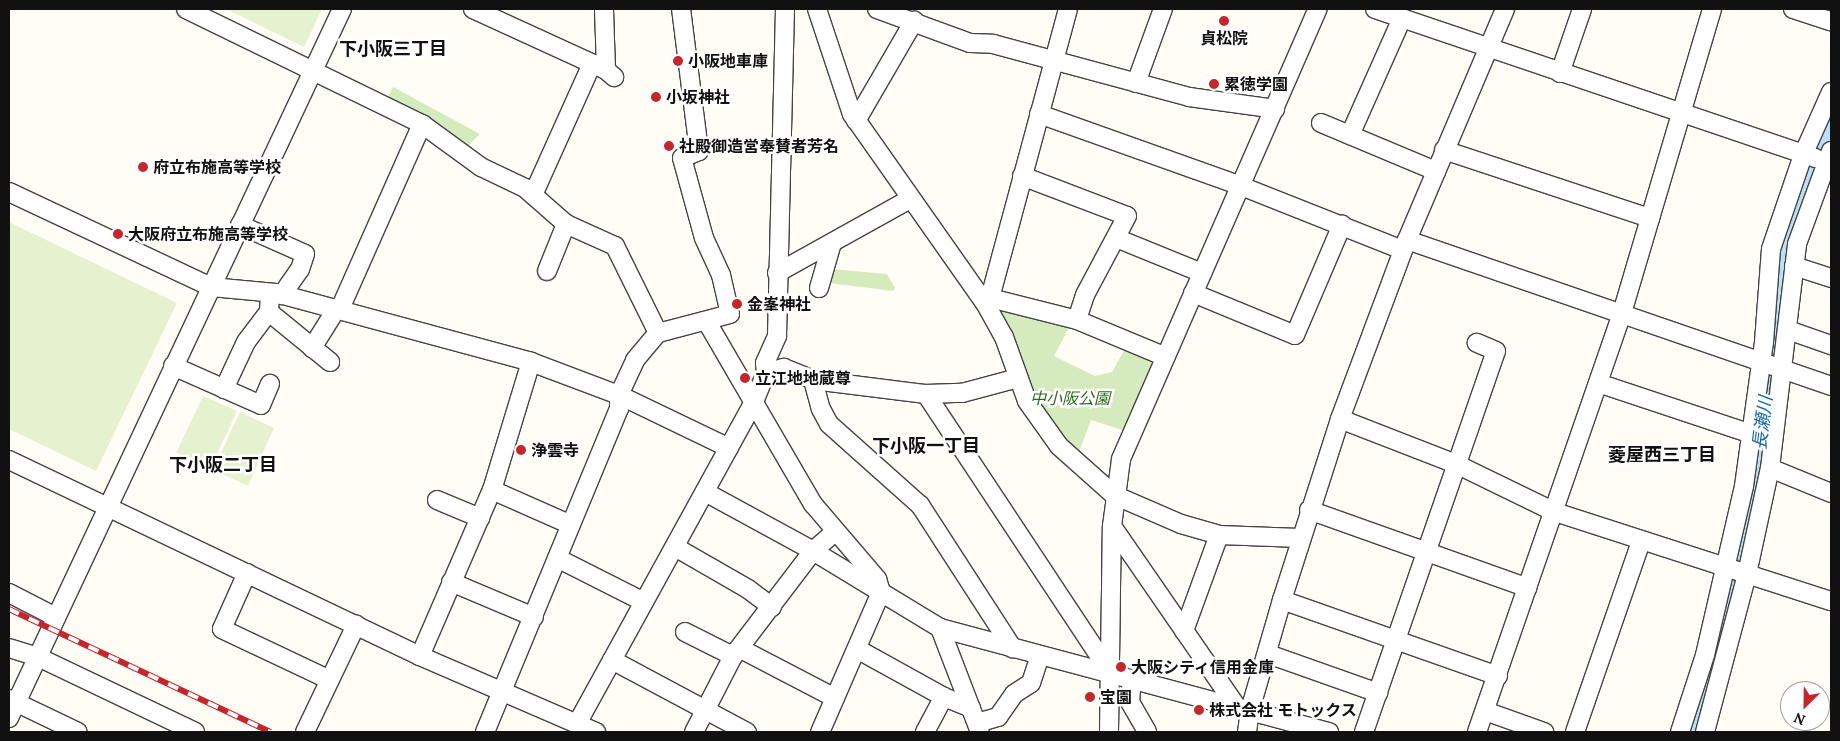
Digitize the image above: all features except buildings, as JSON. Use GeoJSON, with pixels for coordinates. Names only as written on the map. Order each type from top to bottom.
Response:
{"type":"FeatureCollection","features":[{"type":"Feature","properties":{"kind":"street"},"geometry":{"type":"LineString","coordinates":[[186,9],[422,124],[481,167],[526,188],[566,224],[615,246],[658,333]]}},
{"type":"Feature","properties":{"kind":"street"},"geometry":{"type":"LineString","coordinates":[[75,732],[11,706],[38,657],[342,9]]}},
{"type":"Feature","properties":{"kind":"street"},"geometry":{"type":"LineString","coordinates":[[473,9],[604,70]]}},
{"type":"Feature","properties":{"kind":"street"},"geometry":{"type":"LineString","coordinates":[[533,196],[604,70],[604,9]]}},
{"type":"Feature","properties":{"kind":"street"},"geometry":{"type":"LineString","coordinates":[[485,732],[504,691],[619,408],[619,395],[635,360],[658,333],[707,322],[730,314],[721,275],[704,238],[682,158],[699,151],[681,9]]}},
{"type":"Feature","properties":{"kind":"street"},"geometry":{"type":"LineString","coordinates":[[570,724],[612,660],[754,402],[766,373],[765,363],[777,336],[784,9]]}},
{"type":"Feature","properties":{"kind":"street"},"geometry":{"type":"LineString","coordinates":[[816,9],[856,121],[910,199],[987,301],[1004,337],[1028,401],[1059,446],[1114,495],[1181,524],[1219,535],[1300,538]]}},
{"type":"Feature","properties":{"kind":"street"},"geometry":{"type":"LineString","coordinates":[[877,9],[970,43],[993,44],[1189,97],[1275,109]]}},
{"type":"Feature","properties":{"kind":"street"},"geometry":{"type":"LineString","coordinates":[[987,301],[1068,9]]}},
{"type":"Feature","properties":{"kind":"street"},"geometry":{"type":"LineString","coordinates":[[1136,83],[1163,9]]}},
{"type":"Feature","properties":{"kind":"street"},"geometry":{"type":"LineString","coordinates":[[1109,732],[1112,526],[1114,495],[1121,459],[1318,9]]}},
{"type":"Feature","properties":{"kind":"street"},"geometry":{"type":"LineString","coordinates":[[1375,9],[1396,14],[1487,48],[1803,155],[1830,159],[1797,244],[1784,368],[1770,468],[1748,574],[1705,732]]}},
{"type":"Feature","properties":{"kind":"street"},"geometry":{"type":"LineString","coordinates":[[1243,708],[1268,654],[1308,510],[1405,245],[1505,9]]}},
{"type":"Feature","properties":{"kind":"street"},"geometry":{"type":"LineString","coordinates":[[1560,73],[1582,9]]}},
{"type":"Feature","properties":{"kind":"street"},"geometry":{"type":"LineString","coordinates":[[1478,732],[1622,313],[1712,9]]}},
{"type":"Feature","properties":{"kind":"street"},"geometry":{"type":"LineString","coordinates":[[1793,9],[1831,21]]}},
{"type":"Feature","properties":{"kind":"street"},"geometry":{"type":"LineString","coordinates":[[1350,136],[1396,14]]}},
{"type":"Feature","properties":{"kind":"street"},"geometry":{"type":"LineString","coordinates":[[856,121],[914,21]]}},
{"type":"Feature","properties":{"kind":"street"},"geometry":{"type":"LineString","coordinates":[[1680,732],[1705,655],[1744,486],[1761,360],[1771,249],[1803,155],[1831,92]]}},
{"type":"Feature","properties":{"kind":"street"},"geometry":{"type":"LineString","coordinates":[[1039,114],[1241,186],[1342,225],[1622,313],[1831,386]]}},
{"type":"Feature","properties":{"kind":"street"},"geometry":{"type":"LineString","coordinates":[[1321,123],[1436,171]]}},
{"type":"Feature","properties":{"kind":"street"},"geometry":{"type":"LineString","coordinates":[[312,348],[338,309],[422,124]]}},
{"type":"Feature","properties":{"kind":"street"},"geometry":{"type":"LineString","coordinates":[[1444,150],[1650,218]]}},
{"type":"Feature","properties":{"kind":"street"},"geometry":{"type":"LineString","coordinates":[[1022,176],[1127,216],[1085,295],[1077,320]]}},
{"type":"Feature","properties":{"kind":"street"},"geometry":{"type":"LineString","coordinates":[[9,192],[211,287],[276,294],[531,362],[619,395],[728,448]]}},
{"type":"Feature","properties":{"kind":"street"},"geometry":{"type":"LineString","coordinates":[[777,273],[910,199]]}},
{"type":"Feature","properties":{"kind":"street"},"geometry":{"type":"LineString","coordinates":[[547,271],[566,224]]}},
{"type":"Feature","properties":{"kind":"street"},"geometry":{"type":"LineString","coordinates":[[224,389],[246,342],[269,312],[276,294],[300,269],[305,254],[240,225]]}},
{"type":"Feature","properties":{"kind":"street"},"geometry":{"type":"LineString","coordinates":[[1193,293],[1295,335],[1342,225]]}},
{"type":"Feature","properties":{"kind":"street"},"geometry":{"type":"LineString","coordinates":[[1116,238],[1202,273]]}},
{"type":"Feature","properties":{"kind":"street"},"geometry":{"type":"LineString","coordinates":[[819,288],[832,243]]}},
{"type":"Feature","properties":{"kind":"street"},"geometry":{"type":"LineString","coordinates":[[1794,266],[1831,278]]}},
{"type":"Feature","properties":{"kind":"street"},"geometry":{"type":"LineString","coordinates":[[987,301],[1077,320],[1166,357]]}},
{"type":"Feature","properties":{"kind":"street"},"geometry":{"type":"LineString","coordinates":[[269,312],[330,362]]}},
{"type":"Feature","properties":{"kind":"street"},"geometry":{"type":"LineString","coordinates":[[707,322],[813,504],[877,579],[881,592],[820,732]]}},
{"type":"Feature","properties":{"kind":"street"},"geometry":{"type":"LineString","coordinates":[[1788,330],[1831,345]]}},
{"type":"Feature","properties":{"kind":"street"},"geometry":{"type":"LineString","coordinates":[[1364,732],[1428,553],[1456,464],[1496,351],[1477,343]]}},
{"type":"Feature","properties":{"kind":"street"},"geometry":{"type":"LineString","coordinates":[[420,656],[492,490],[531,362]]}},
{"type":"Feature","properties":{"kind":"street"},"geometry":{"type":"LineString","coordinates":[[173,366],[261,405],[270,384]]}},
{"type":"Feature","properties":{"kind":"street"},"geometry":{"type":"LineString","coordinates":[[766,373],[784,368],[813,380],[926,394],[962,393],[1018,378]]}},
{"type":"Feature","properties":{"kind":"street"},"geometry":{"type":"LineString","coordinates":[[813,380],[821,409],[829,424],[920,505],[1013,649]]}},
{"type":"Feature","properties":{"kind":"street"},"geometry":{"type":"LineString","coordinates":[[1598,383],[1751,434]]}},
{"type":"Feature","properties":{"kind":"street"},"geometry":{"type":"LineString","coordinates":[[926,394],[1111,674]]}},
{"type":"Feature","properties":{"kind":"street"},"geometry":{"type":"LineString","coordinates":[[1340,419],[1456,464],[1555,512],[1831,601]]}},
{"type":"Feature","properties":{"kind":"street"},"geometry":{"type":"LineString","coordinates":[[9,460],[420,656],[504,691],[570,724],[596,732]]}},
{"type":"Feature","properties":{"kind":"street"},"geometry":{"type":"LineString","coordinates":[[1770,468],[1831,493]]}},
{"type":"Feature","properties":{"kind":"street"},"geometry":{"type":"LineString","coordinates":[[492,490],[571,525]]}},
{"type":"Feature","properties":{"kind":"street"},"geometry":{"type":"LineString","coordinates":[[705,492],[813,551],[940,628],[1330,732]]}},
{"type":"Feature","properties":{"kind":"street"},"geometry":{"type":"LineString","coordinates":[[436,500],[480,518]]}},
{"type":"Feature","properties":{"kind":"street"},"geometry":{"type":"LineString","coordinates":[[1308,510],[1528,588]]}},
{"type":"Feature","properties":{"kind":"street"},"geometry":{"type":"LineString","coordinates":[[1112,526],[1184,631],[1243,708],[1247,732]]}},
{"type":"Feature","properties":{"kind":"street"},"geometry":{"type":"LineString","coordinates":[[694,732],[737,653],[813,551],[836,531]]}},
{"type":"Feature","properties":{"kind":"street"},"geometry":{"type":"LineString","coordinates":[[1184,631],[1219,535]]}},
{"type":"Feature","properties":{"kind":"street"},"geometry":{"type":"LineString","coordinates":[[1575,732],[1641,541]]}},
{"type":"Feature","properties":{"kind":"street"},"geometry":{"type":"LineString","coordinates":[[675,547],[748,589],[772,607]]}},
{"type":"Feature","properties":{"kind":"street"},"geometry":{"type":"LineString","coordinates":[[557,558],[644,602]]}},
{"type":"Feature","properties":{"kind":"street"},"geometry":{"type":"LineString","coordinates":[[247,574],[222,629],[330,680]]}},
{"type":"Feature","properties":{"kind":"street"},"geometry":{"type":"LineString","coordinates":[[451,582],[534,618]]}},
{"type":"Feature","properties":{"kind":"street"},"geometry":{"type":"LineString","coordinates":[[9,593],[56,617]]}},
{"type":"Feature","properties":{"kind":"street"},"geometry":{"type":"LineString","coordinates":[[1282,600],[1498,676]]}},
{"type":"Feature","properties":{"kind":"street"},"geometry":{"type":"LineString","coordinates":[[305,732],[356,625]]}},
{"type":"Feature","properties":{"kind":"street"},"geometry":{"type":"LineString","coordinates":[[940,628],[976,721]]}},
{"type":"Feature","properties":{"kind":"street"},"geometry":{"type":"LineString","coordinates":[[685,632],[737,653],[835,698]]}},
{"type":"Feature","properties":{"kind":"street"},"geometry":{"type":"LineString","coordinates":[[9,648],[38,657],[195,732]]}},
{"type":"Feature","properties":{"kind":"street"},"geometry":{"type":"LineString","coordinates":[[857,649],[944,698],[976,721],[998,717],[1014,694],[1031,683],[1040,656]]}},
{"type":"Feature","properties":{"kind":"street"},"geometry":{"type":"LineString","coordinates":[[1268,654],[1378,693]]}},
{"type":"Feature","properties":{"kind":"street"},"geometry":{"type":"LineString","coordinates":[[612,660],[747,732]]}},
{"type":"Feature","properties":{"kind":"street"},"geometry":{"type":"LineString","coordinates":[[1132,680],[1130,702],[1147,732]]}},
{"type":"Feature","properties":{"kind":"street"},"geometry":{"type":"LineString","coordinates":[[925,732],[944,698]]}},
{"type":"Feature","properties":{"kind":"street"},"geometry":{"type":"LineString","coordinates":[[1485,711],[1544,732]]}},
{"type":"Feature","properties":{"kind":"green space"},"geometry":{"type":"Polygon","coordinates":[[[226,9],[322,9],[304,47],[226,9]]]}},
{"type":"Feature","properties":{"kind":"green space"},"geometry":{"type":"Polygon","coordinates":[[[393,87],[480,134],[466,148],[387,99],[393,87]]]}},
{"type":"Feature","properties":{"kind":"green space"},"geometry":{"type":"Polygon","coordinates":[[[9,222],[177,303],[96,471],[9,429],[9,222]]]}},
{"type":"Feature","properties":{"kind":"green space"},"geometry":{"type":"Polygon","coordinates":[[[831,269],[887,274],[895,288],[893,291],[829,283],[831,269]]]}},
{"type":"Feature","properties":{"kind":"green space","name":"中小阪公園"},"geometry":{"type":"Polygon","coordinates":[[[991,304],[1071,324],[1054,356],[1095,376],[1112,372],[1126,347],[1157,359],[1126,431],[1091,420],[1077,457],[1029,396],[991,304]]]}},
{"type":"Feature","properties":{"kind":"green space"},"geometry":{"type":"Polygon","coordinates":[[[203,396],[237,411],[210,469],[176,453],[203,396]]]}},
{"type":"Feature","properties":{"kind":"green space"},"geometry":{"type":"Polygon","coordinates":[[[240,412],[274,428],[248,486],[213,470],[240,412]]]}},
{"type":"Feature","properties":{"kind":"waterway","name":"長瀬川"},"geometry":{"type":"LineString","coordinates":[[1694,732],[1736,577],[1755,486],[1768,385],[1777,345],[1783,255],[1793,217],[1831,116]]}},
{"type":"Feature","properties":{"kind":"railway"},"geometry":{"type":"LineString","coordinates":[[9,609],[270,732]]}},
{"type":"Feature","properties":{"kind":"place","name":"貞松院"},"geometry":{"type":"Point","coordinates":[1224,21]}},
{"type":"Feature","properties":{"kind":"place","name":"小阪地車庫"},"geometry":{"type":"Point","coordinates":[678,61]}},
{"type":"Feature","properties":{"kind":"place","name":"累徳学園"},"geometry":{"type":"Point","coordinates":[1214,84]}},
{"type":"Feature","properties":{"kind":"place","name":"小坂神社"},"geometry":{"type":"Point","coordinates":[656,97]}},
{"type":"Feature","properties":{"kind":"place","name":"社殿御造営奉賛者芳名"},"geometry":{"type":"Point","coordinates":[669,146]}},
{"type":"Feature","properties":{"kind":"place","name":"府立布施高等学校"},"geometry":{"type":"Point","coordinates":[143,167]}},
{"type":"Feature","properties":{"kind":"place","name":"大阪府立布施高等学校"},"geometry":{"type":"Point","coordinates":[118,234]}},
{"type":"Feature","properties":{"kind":"place","name":"金峯神社"},"geometry":{"type":"Point","coordinates":[737,304]}},
{"type":"Feature","properties":{"kind":"place","name":"立江地地蔵尊"},"geometry":{"type":"Point","coordinates":[745,378]}},
{"type":"Feature","properties":{"kind":"place","name":"浄雲寺"},"geometry":{"type":"Point","coordinates":[521,450]}},
{"type":"Feature","properties":{"kind":"place","name":"大阪シティ信用金庫"},"geometry":{"type":"Point","coordinates":[1121,667]}},
{"type":"Feature","properties":{"kind":"place","name":"宝園"},"geometry":{"type":"Point","coordinates":[1090,697]}},
{"type":"Feature","properties":{"kind":"place","name":"株式会社 モトックス"},"geometry":{"type":"Point","coordinates":[1199,710]}},
{"type":"Feature","properties":{"kind":"district","name":"下小阪三丁目"},"geometry":{"type":"Point","coordinates":[393,49]}},
{"type":"Feature","properties":{"kind":"district","name":"下小阪一丁目"},"geometry":{"type":"Point","coordinates":[926,446]}},
{"type":"Feature","properties":{"kind":"district","name":"菱屋西三丁目"},"geometry":{"type":"Point","coordinates":[1662,455]}},
{"type":"Feature","properties":{"kind":"district","name":"下小阪二丁目"},"geometry":{"type":"Point","coordinates":[223,465]}}]}
